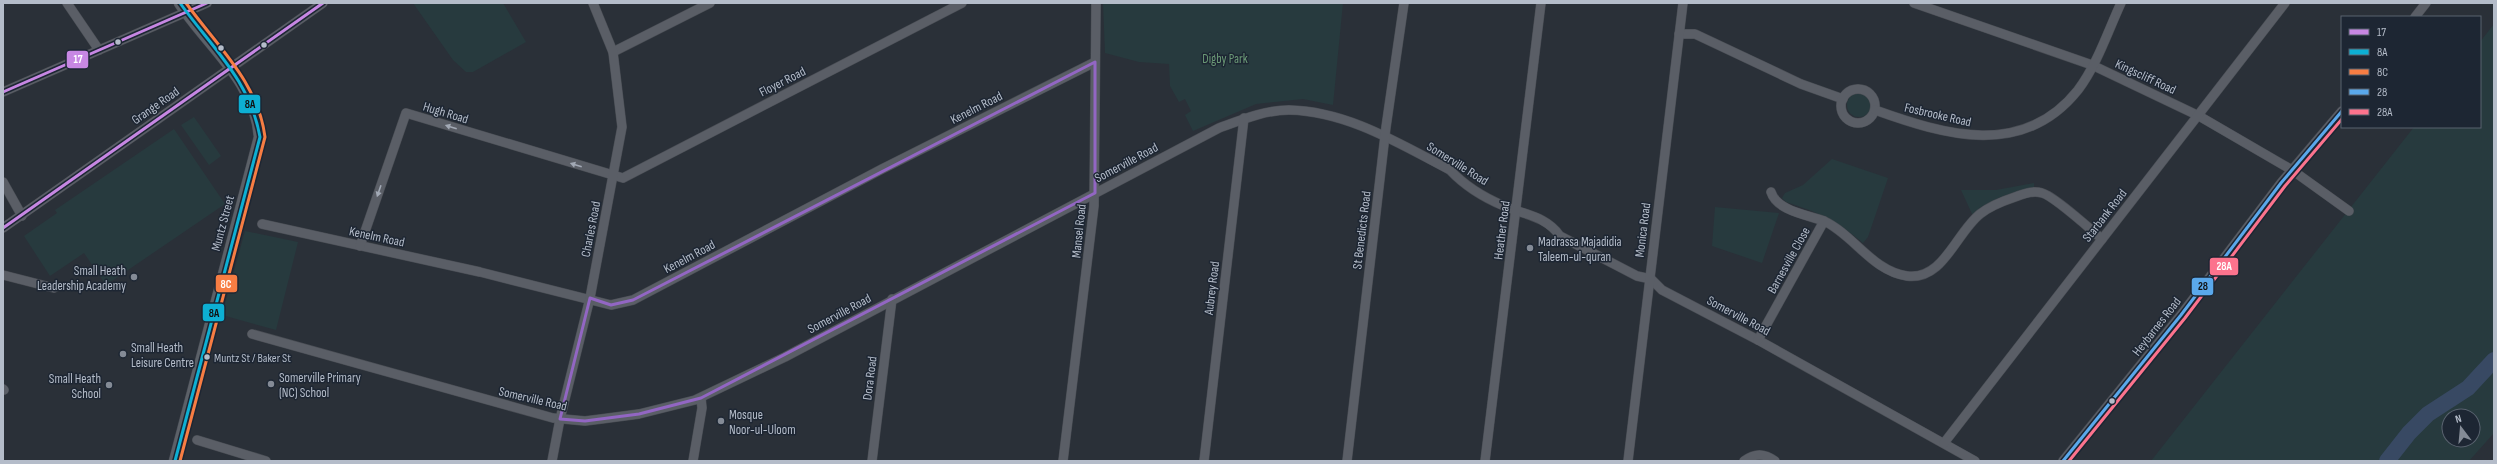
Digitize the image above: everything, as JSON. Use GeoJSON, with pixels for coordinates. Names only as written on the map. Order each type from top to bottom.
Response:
{"type":"FeatureCollection","features":[{"type":"Feature","properties":{"kind":"main road","name":"Muntz Street"},"geometry":{"type":"LineString","coordinates":[[175,461],[260,137],[255,111],[231,66],[183,7]]}},
{"type":"Feature","properties":{"kind":"street"},"geometry":{"type":"LineString","coordinates":[[67,3],[99,50]]}},
{"type":"Feature","properties":{"kind":"street"},"geometry":{"type":"LineString","coordinates":[[3,92],[99,50],[183,7],[207,3]]}},
{"type":"Feature","properties":{"kind":"street","name":"Grange Road"},"geometry":{"type":"LineString","coordinates":[[3,228],[22,216],[231,66],[323,3]]}},
{"type":"Feature","properties":{"kind":"street","name":"Charles Road"},"geometry":{"type":"LineString","coordinates":[[552,461],[560,419],[590,298],[622,127],[613,52],[593,3]]}},
{"type":"Feature","properties":{"kind":"street","name":"Floyer Road"},"geometry":{"type":"LineString","coordinates":[[613,176],[623,178],[962,3]]}},
{"type":"Feature","properties":{"kind":"street","name":"Mansel Road"},"geometry":{"type":"LineString","coordinates":[[1063,461],[1094,193],[1096,3]]}},
{"type":"Feature","properties":{"kind":"street","name":"St Benedicts Road"},"geometry":{"type":"LineString","coordinates":[[1347,461],[1386,136],[1404,3]]}},
{"type":"Feature","properties":{"kind":"street","name":"Heather Road"},"geometry":{"type":"LineString","coordinates":[[1485,461],[1541,3]]}},
{"type":"Feature","properties":{"kind":"street","name":"Monica Road"},"geometry":{"type":"LineString","coordinates":[[1628,461],[1651,279],[1679,34],[1684,3]]}},
{"type":"Feature","properties":{"kind":"street","name":"Kingscliff Road"},"geometry":{"type":"LineString","coordinates":[[1914,3],[2092,65],[2198,116],[2292,170],[2349,211]]}},
{"type":"Feature","properties":{"kind":"street","name":"Fosbrooke Road"},"geometry":{"type":"LineString","coordinates":[[1875,110],[1913,123],[1962,135],[1994,136],[2009,134],[2044,120],[2061,108],[2078,88],[2092,65],[2121,3]]}},
{"type":"Feature","properties":{"kind":"street","name":"Starbank Road"},"geometry":{"type":"LineString","coordinates":[[1944,443],[2285,3]]}},
{"type":"Feature","properties":{"kind":"street"},"geometry":{"type":"LineString","coordinates":[[2416,16],[2426,3]]}},
{"type":"Feature","properties":{"kind":"street"},"geometry":{"type":"LineString","coordinates":[[613,52],[705,4]]}},
{"type":"Feature","properties":{"kind":"street"},"geometry":{"type":"LineString","coordinates":[[1679,34],[1695,34],[1801,84],[1843,99]]}},
{"type":"Feature","properties":{"kind":"street","name":"Kenelm Road"},"geometry":{"type":"LineString","coordinates":[[262,224],[590,298],[611,305],[633,300],[882,169],[1096,62]]}},
{"type":"Feature","properties":{"kind":"street"},"geometry":{"type":"LineString","coordinates":[[1852,90],[1864,90],[1873,98],[1875,110],[1870,118],[1855,122],[1843,114],[1843,99],[1852,90]]}},
{"type":"Feature","properties":{"kind":"street","name":"Somerville Road"},"geometry":{"type":"LineString","coordinates":[[252,334],[560,419],[585,421],[639,414],[701,398],[785,357],[892,299],[1219,128],[1244,118],[1288,110],[1311,112],[1344,120],[1386,136],[1450,170],[1458,179],[1505,206],[1517,209],[1554,226],[1560,236],[1567,240],[1637,276],[1651,279],[1662,290],[1758,340],[1975,461]]}},
{"type":"Feature","properties":{"kind":"street","name":"Hugh Road"},"geometry":{"type":"LineString","coordinates":[[360,246],[406,113],[613,176]]}},
{"type":"Feature","properties":{"kind":"street","name":"Heybarnes Road"},"geometry":{"type":"LineString","coordinates":[[2062,461],[2181,315],[2292,170],[2341,113]]}},
{"type":"Feature","properties":{"kind":"street","name":"Aubrey Road"},"geometry":{"type":"LineString","coordinates":[[1204,461],[1244,118]]}},
{"type":"Feature","properties":{"kind":"street"},"geometry":{"type":"LineString","coordinates":[[3,182],[22,216]]}},
{"type":"Feature","properties":{"kind":"street"},"geometry":{"type":"LineString","coordinates":[[1772,192],[1773,199],[1780,205],[1824,221]]}},
{"type":"Feature","properties":{"kind":"street","name":"Barnesville Close"},"geometry":{"type":"LineString","coordinates":[[1758,340],[1824,221],[1834,226],[1881,267],[1908,276],[1933,270],[1980,215],[1992,207],[2027,193],[2043,193],[2102,239]]}},
{"type":"Feature","properties":{"kind":"street"},"geometry":{"type":"LineString","coordinates":[[3,275],[54,288]]}},
{"type":"Feature","properties":{"kind":"street","name":"Dora Road"},"geometry":{"type":"LineString","coordinates":[[872,461],[892,299]]}},
{"type":"Feature","properties":{"kind":"street"},"geometry":{"type":"LineString","coordinates":[[693,461],[702,408],[701,398]]}},
{"type":"Feature","properties":{"kind":"street"},"geometry":{"type":"LineString","coordinates":[[197,440],[266,461]]}},
{"type":"Feature","properties":{"kind":"street"},"geometry":{"type":"LineString","coordinates":[[1744,461],[1750,456],[1759,454],[1775,461]]}},
{"type":"Feature","properties":{"kind":"highlighted area"},"geometry":{"type":"Polygon","coordinates":[[[1095,62],[1095,193],[701,398],[639,414],[585,421],[560,419],[590,298],[611,305],[633,300],[1095,62]]]}},
{"type":"Feature","properties":{"kind":"green space"},"geometry":{"type":"Polygon","coordinates":[[[413,3],[503,3],[526,42],[473,72],[466,72],[453,60],[413,3]]]}},
{"type":"Feature","properties":{"kind":"green space","name":"Digby Park"},"geometry":{"type":"Polygon","coordinates":[[[1103,3],[1343,3],[1333,105],[1303,99],[1256,104],[1193,131],[1185,115],[1191,111],[1185,99],[1179,102],[1170,86],[1169,64],[1139,62],[1105,53],[1103,3]]]}},
{"type":"Feature","properties":{"kind":"green space"},"geometry":{"type":"Polygon","coordinates":[[[2494,24],[2494,433],[2481,448],[2481,408],[2441,408],[2441,448],[2481,448],[2469,461],[2151,461],[2413,128],[2481,128],[2481,41],[2494,24]]]}},
{"type":"Feature","properties":{"kind":"green space"},"geometry":{"type":"Polygon","coordinates":[[[1859,93],[1867,97],[1871,105],[1867,113],[1859,117],[1851,113],[1847,105],[1851,97],[1859,93]]]}},
{"type":"Feature","properties":{"kind":"green space"},"geometry":{"type":"Polygon","coordinates":[[[194,117],[221,156],[209,165],[181,125],[194,117]]]}},
{"type":"Feature","properties":{"kind":"green space"},"geometry":{"type":"Polygon","coordinates":[[[174,129],[225,204],[106,285],[84,253],[50,276],[24,236],[57,213],[55,210],[174,129]]]}},
{"type":"Feature","properties":{"kind":"green space"},"geometry":{"type":"Polygon","coordinates":[[[1832,159],[1888,178],[1868,237],[1863,243],[1844,228],[1827,218],[1786,202],[1782,198],[1785,193],[1803,185],[1832,159]]]}},
{"type":"Feature","properties":{"kind":"green space"},"geometry":{"type":"Polygon","coordinates":[[[2034,183],[2034,187],[2003,197],[1973,216],[1961,190],[1996,190],[2034,183]]]}},
{"type":"Feature","properties":{"kind":"green space"},"geometry":{"type":"Polygon","coordinates":[[[1715,207],[1779,213],[1762,263],[1712,246],[1715,207]]]}},
{"type":"Feature","properties":{"kind":"green space"},"geometry":{"type":"Polygon","coordinates":[[[245,231],[298,242],[276,330],[222,315],[245,231]]]}},
{"type":"Feature","properties":{"kind":"waterway"},"geometry":{"type":"LineString","coordinates":[[2387,461],[2409,433],[2428,414],[2468,388],[2494,360]]}},
{"type":"Feature","properties":{"kind":"transit line","name":"8A"},"geometry":{"type":"LineString","coordinates":[[175,461],[260,137],[248,98],[239,81],[180,3]]}},
{"type":"Feature","properties":{"kind":"transit line","name":"8C"},"geometry":{"type":"LineString","coordinates":[[180,461],[265,137],[261,117],[245,82],[223,50],[186,3]]}},
{"type":"Feature","properties":{"kind":"transit line","name":"17"},"geometry":{"type":"LineString","coordinates":[[3,92],[207,3]]}},
{"type":"Feature","properties":{"kind":"transit line","name":"17"},"geometry":{"type":"LineString","coordinates":[[3,228],[323,3]]}},
{"type":"Feature","properties":{"kind":"transit line","name":"28"},"geometry":{"type":"LineString","coordinates":[[2063,461],[2181,315],[2281,183],[2341,112]]}},
{"type":"Feature","properties":{"kind":"transit line","name":"28A"},"geometry":{"type":"LineString","coordinates":[[2069,461],[2185,318],[2285,186],[2341,120]]}},
{"type":"Feature","properties":{"kind":"place","name":"Madrassa Majadidia Taleem-ul-quran"},"geometry":{"type":"Point","coordinates":[1530,248]}},
{"type":"Feature","properties":{"kind":"place","name":"Small Heath Leadership Academy"},"geometry":{"type":"Point","coordinates":[134,277]}},
{"type":"Feature","properties":{"kind":"place","name":"Small Heath Leisure Centre"},"geometry":{"type":"Point","coordinates":[123,354]}},
{"type":"Feature","properties":{"kind":"place","name":"Muntz St / Baker St"},"geometry":{"type":"Point","coordinates":[207,357]}},
{"type":"Feature","properties":{"kind":"place","name":"Somerville Primary (NC) School"},"geometry":{"type":"Point","coordinates":[271,384]}},
{"type":"Feature","properties":{"kind":"place","name":"Small Heath School"},"geometry":{"type":"Point","coordinates":[109,385]}},
{"type":"Feature","properties":{"kind":"place","name":"Mosque Noor-ul-Uloom"},"geometry":{"type":"Point","coordinates":[721,421]}}]}
